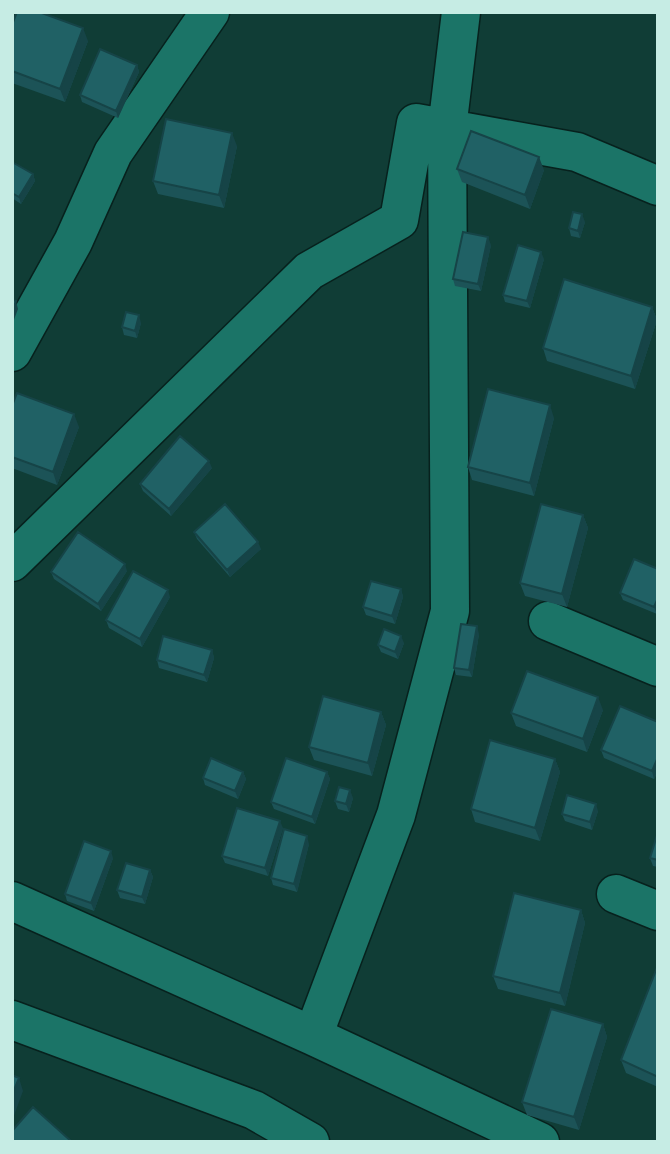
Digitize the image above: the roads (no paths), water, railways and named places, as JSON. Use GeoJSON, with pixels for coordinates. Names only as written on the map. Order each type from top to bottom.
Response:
{"type":"FeatureCollection","features":[{"type":"Feature","properties":{"kind":"street"},"geometry":{"type":"LineString","coordinates":[[12,352],[73,242],[113,153],[210,12]]}},
{"type":"Feature","properties":{"kind":"street"},"geometry":{"type":"LineString","coordinates":[[313,1036],[396,815],[450,611],[447,129],[461,12]]}},
{"type":"Feature","properties":{"kind":"street"},"geometry":{"type":"LineString","coordinates":[[12,562],[309,271],[399,220],[416,123],[577,152],[658,186]]}},
{"type":"Feature","properties":{"kind":"street"},"geometry":{"type":"LineString","coordinates":[[548,621],[658,667]]}},
{"type":"Feature","properties":{"kind":"street"},"geometry":{"type":"LineString","coordinates":[[617,894],[658,911]]}},
{"type":"Feature","properties":{"kind":"street"},"geometry":{"type":"LineString","coordinates":[[12,901],[313,1036],[540,1142]]}},
{"type":"Feature","properties":{"kind":"street"},"geometry":{"type":"LineString","coordinates":[[12,1020],[254,1110],[310,1142]]}}]}
